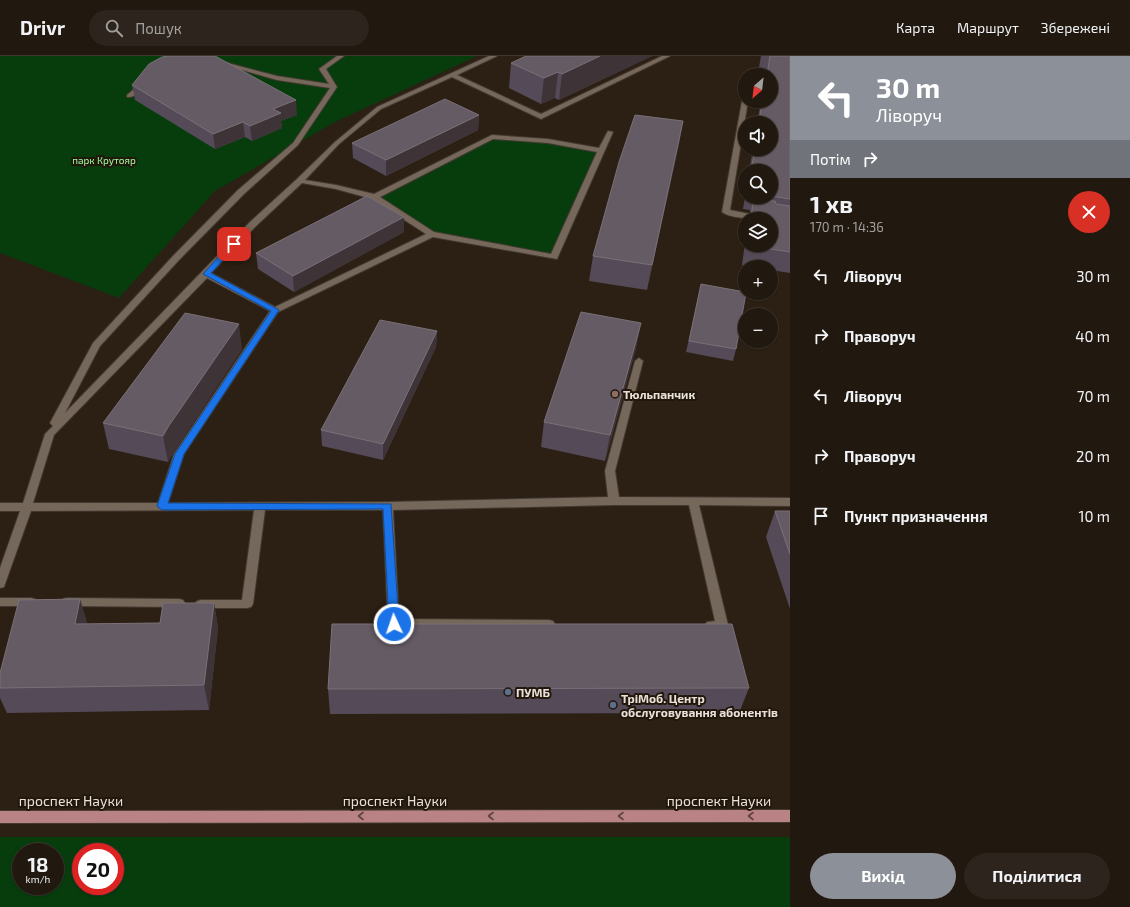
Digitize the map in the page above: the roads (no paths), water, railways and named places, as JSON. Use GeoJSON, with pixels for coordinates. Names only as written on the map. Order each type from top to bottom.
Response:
{"type":"FeatureCollection","features":[{"type":"Feature","properties":{"kind":"main road","name":"проспект Науки"},"geometry":{"type":"LineString","coordinates":[[0,816],[790,816]]}},
{"type":"Feature","properties":{"kind":"lane"},"geometry":{"type":"LineString","coordinates":[[334,87],[322,70],[341,56]]}},
{"type":"Feature","properties":{"kind":"lane"},"geometry":{"type":"LineString","coordinates":[[50,434],[253,224],[300,181],[337,143],[379,108],[494,56]]}},
{"type":"Feature","properties":{"kind":"lane"},"geometry":{"type":"LineString","coordinates":[[452,75],[542,117],[667,56]]}},
{"type":"Feature","properties":{"kind":"lane"},"geometry":{"type":"LineString","coordinates":[[217,63],[277,78],[334,87]]}},
{"type":"Feature","properties":{"kind":"lane"},"geometry":{"type":"LineString","coordinates":[[129,96],[136,91],[138,82],[148,75]]}},
{"type":"Feature","properties":{"kind":"lane"},"geometry":{"type":"LineString","coordinates":[[0,584],[50,434],[96,346],[176,258],[236,198],[296,144],[334,87]]}},
{"type":"Feature","properties":{"kind":"lane"},"geometry":{"type":"LineString","coordinates":[[738,214],[726,212],[744,108]]}},
{"type":"Feature","properties":{"kind":"lane"},"geometry":{"type":"LineString","coordinates":[[300,181],[375,197],[432,234],[554,257],[610,132]]}},
{"type":"Feature","properties":{"kind":"lane"},"geometry":{"type":"LineString","coordinates":[[375,197],[492,137],[548,141],[601,151]]}},
{"type":"Feature","properties":{"kind":"lane"},"geometry":{"type":"LineString","coordinates":[[162,506],[179,454],[275,310],[432,234]]}},
{"type":"Feature","properties":{"kind":"lane"},"geometry":{"type":"LineString","coordinates":[[206,274],[275,310]]}},
{"type":"Feature","properties":{"kind":"lane"},"geometry":{"type":"LineString","coordinates":[[614,501],[610,471],[639,361]]}},
{"type":"Feature","properties":{"kind":"lane"},"geometry":{"type":"LineString","coordinates":[[0,506],[388,506],[614,501],[790,502]]}},
{"type":"Feature","properties":{"kind":"lane"},"geometry":{"type":"LineString","coordinates":[[693,502],[722,625],[699,625]]}},
{"type":"Feature","properties":{"kind":"lane"},"geometry":{"type":"LineString","coordinates":[[56,602],[247,604],[260,506]]}},
{"type":"Feature","properties":{"kind":"lane"},"geometry":{"type":"LineString","coordinates":[[388,506],[394,624],[558,624]]}},
{"type":"Feature","properties":{"kind":"lane"},"geometry":{"type":"LineString","coordinates":[[0,602],[40,602]]}},
{"type":"Feature","properties":{"kind":"place","name":"Тюльпанчик"},"geometry":{"type":"Point","coordinates":[615,394]}},
{"type":"Feature","properties":{"kind":"place","name":"ПУМБ"},"geometry":{"type":"Point","coordinates":[508,692]}},
{"type":"Feature","properties":{"kind":"place","name":"ТріМоб. Центр обслуговування абонентів"},"geometry":{"type":"Point","coordinates":[613,705]}},
{"type":"Feature","properties":{"kind":"park label","name":"парк Крутояр"},"geometry":{"type":"Point","coordinates":[104,160]}}]}
